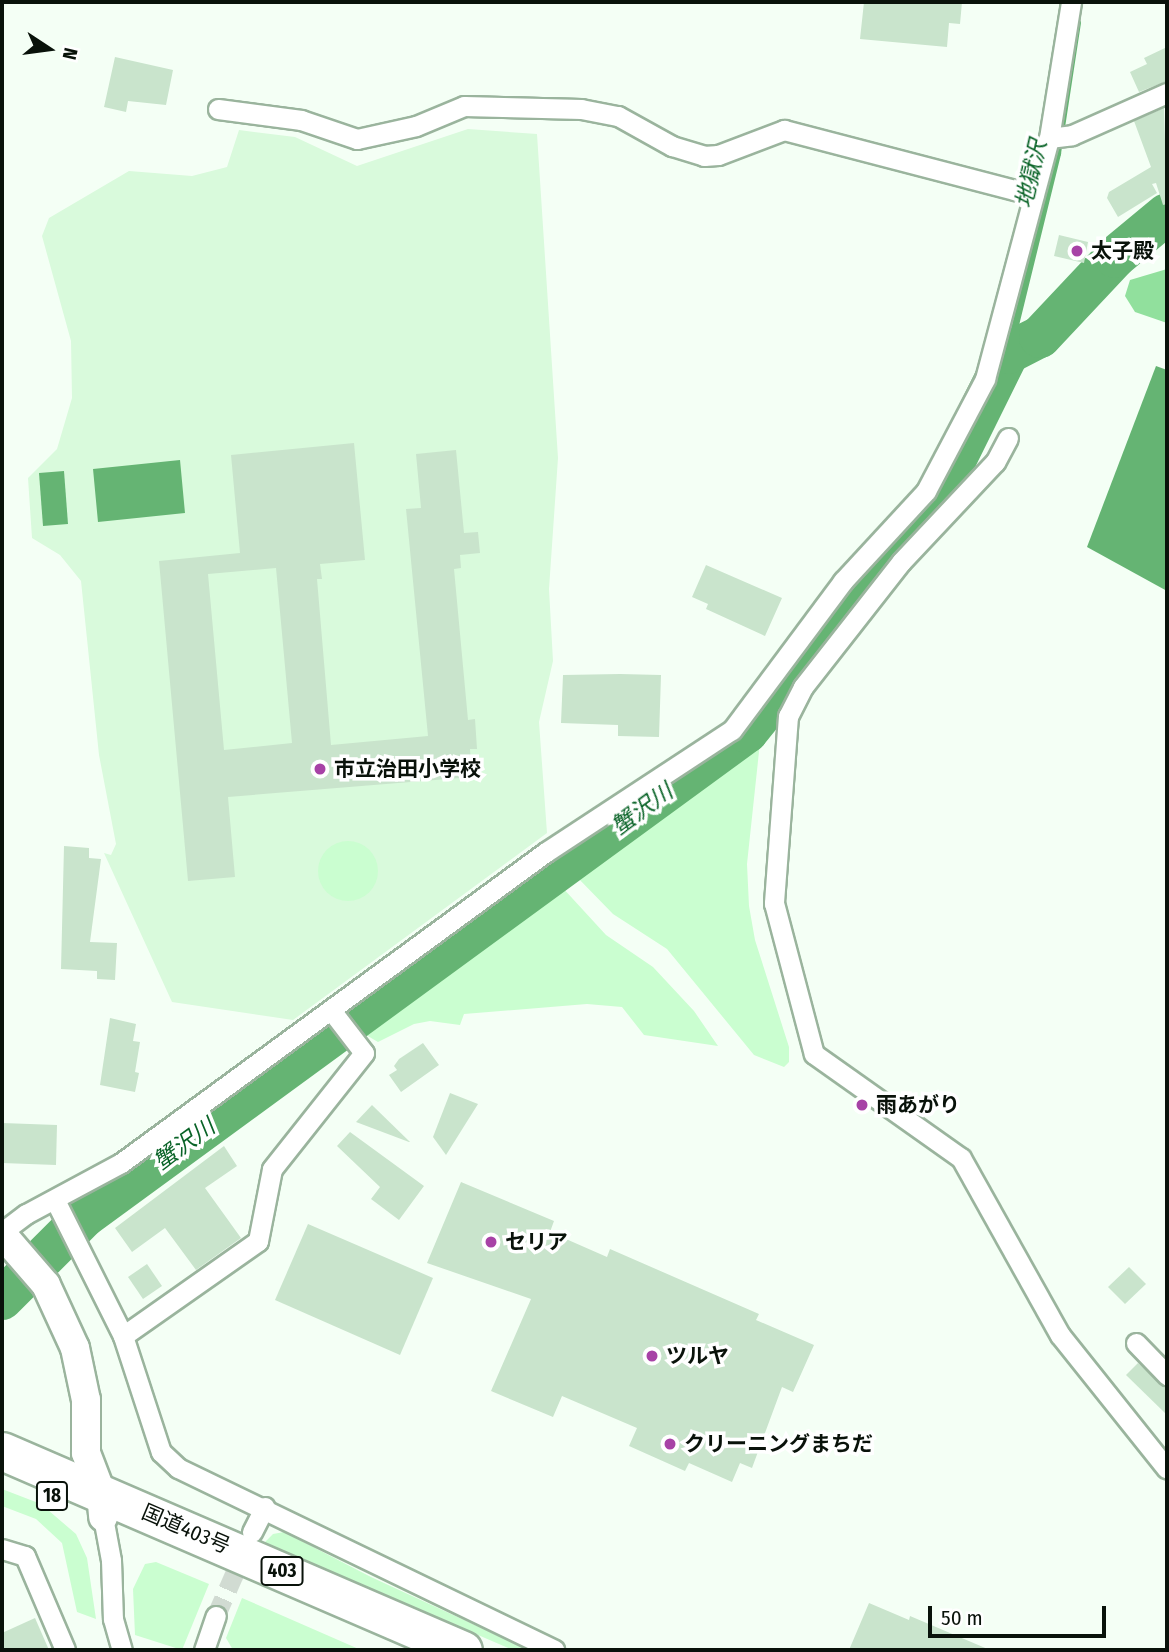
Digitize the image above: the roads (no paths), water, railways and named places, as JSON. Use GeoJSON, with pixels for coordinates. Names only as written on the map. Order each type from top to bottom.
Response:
{"type":"FeatureCollection","features":[{"type":"Feature","properties":{"kind":"highway","name":"18"},"geometry":{"type":"LineString","coordinates":[[2,1451],[102,1505]]}},
{"type":"Feature","properties":{"kind":"highway","name":"18"},"geometry":{"type":"LineString","coordinates":[[2,1474],[102,1505]]}},
{"type":"Feature","properties":{"kind":"highway","name":"国道403号"},"geometry":{"type":"LineString","coordinates":[[102,1505],[410,1650]]}},
{"type":"Feature","properties":{"kind":"highway","name":"国道403号"},"geometry":{"type":"LineString","coordinates":[[102,1505],[463,1650]]}},
{"type":"Feature","properties":{"kind":"main road"},"geometry":{"type":"LineString","coordinates":[[7,1238],[46,1285],[75,1348],[86,1400],[86,1453],[102,1505]]}},
{"type":"Feature","properties":{"kind":"street"},"geometry":{"type":"LineString","coordinates":[[7,1238],[26,1214],[59,1206],[334,1015],[547,852],[732,730],[843,582],[926,491],[985,379],[1050,138],[1071,2]]}},
{"type":"Feature","properties":{"kind":"street"},"geometry":{"type":"LineString","coordinates":[[1050,138],[1072,135],[1167,93]]}},
{"type":"Feature","properties":{"kind":"street"},"geometry":{"type":"LineString","coordinates":[[218,109],[301,120],[357,139],[415,126],[464,106],[581,109],[618,117],[672,146],[704,156],[718,155],[784,130],[830,139],[899,164],[1034,195]]}},
{"type":"Feature","properties":{"kind":"street"},"geometry":{"type":"LineString","coordinates":[[1008,438],[995,462],[901,562],[803,687],[788,716],[774,903],[814,1054],[961,1158],[1060,1335],[1167,1469]]}},
{"type":"Feature","properties":{"kind":"street"},"geometry":{"type":"LineString","coordinates":[[123,1336],[258,1241],[272,1169],[365,1053],[334,1015]]}},
{"type":"Feature","properties":{"kind":"street"},"geometry":{"type":"LineString","coordinates":[[59,1206],[123,1336],[161,1452],[178,1468],[265,1507],[552,1650]]}},
{"type":"Feature","properties":{"kind":"street"},"geometry":{"type":"LineString","coordinates":[[1136,1343],[1167,1375]]}},
{"type":"Feature","properties":{"kind":"street"},"geometry":{"type":"LineString","coordinates":[[102,1505],[111,1560],[113,1619],[122,1650]]}},
{"type":"Feature","properties":{"kind":"street"},"geometry":{"type":"LineString","coordinates":[[252,1532],[265,1507]]}},
{"type":"Feature","properties":{"kind":"street"},"geometry":{"type":"LineString","coordinates":[[2,1549],[24,1556],[65,1650]]}},
{"type":"Feature","properties":{"kind":"street"},"geometry":{"type":"LineString","coordinates":[[204,1650],[216,1616]]}},
{"type":"Feature","properties":{"kind":"waterway","name":"地獄沢"},"geometry":{"type":"LineString","coordinates":[[1008,353],[1057,153],[1077,23]]}},
{"type":"Feature","properties":{"kind":"waterway","name":"蟹沢川"},"geometry":{"type":"LineString","coordinates":[[2,1299],[85,1216],[747,732],[936,499],[1008,353],[1040,337],[1115,257],[1167,214]]}},
{"type":"Feature","properties":{"kind":"tunnel"},"geometry":{"type":"LineString","coordinates":[[216,1616],[245,1550]]}},
{"type":"Feature","properties":{"kind":"place","name":"太子殿"},"geometry":{"type":"Point","coordinates":[1077,251]}},
{"type":"Feature","properties":{"kind":"place","name":"市立治田小学校"},"geometry":{"type":"Point","coordinates":[320,769]}},
{"type":"Feature","properties":{"kind":"place","name":"雨あがり"},"geometry":{"type":"Point","coordinates":[862,1105]}},
{"type":"Feature","properties":{"kind":"place","name":"セリア"},"geometry":{"type":"Point","coordinates":[491,1242]}},
{"type":"Feature","properties":{"kind":"place","name":"ツルヤ"},"geometry":{"type":"Point","coordinates":[652,1356]}},
{"type":"Feature","properties":{"kind":"place","name":"クリーニングまちだ"},"geometry":{"type":"Point","coordinates":[670,1444]}}]}
